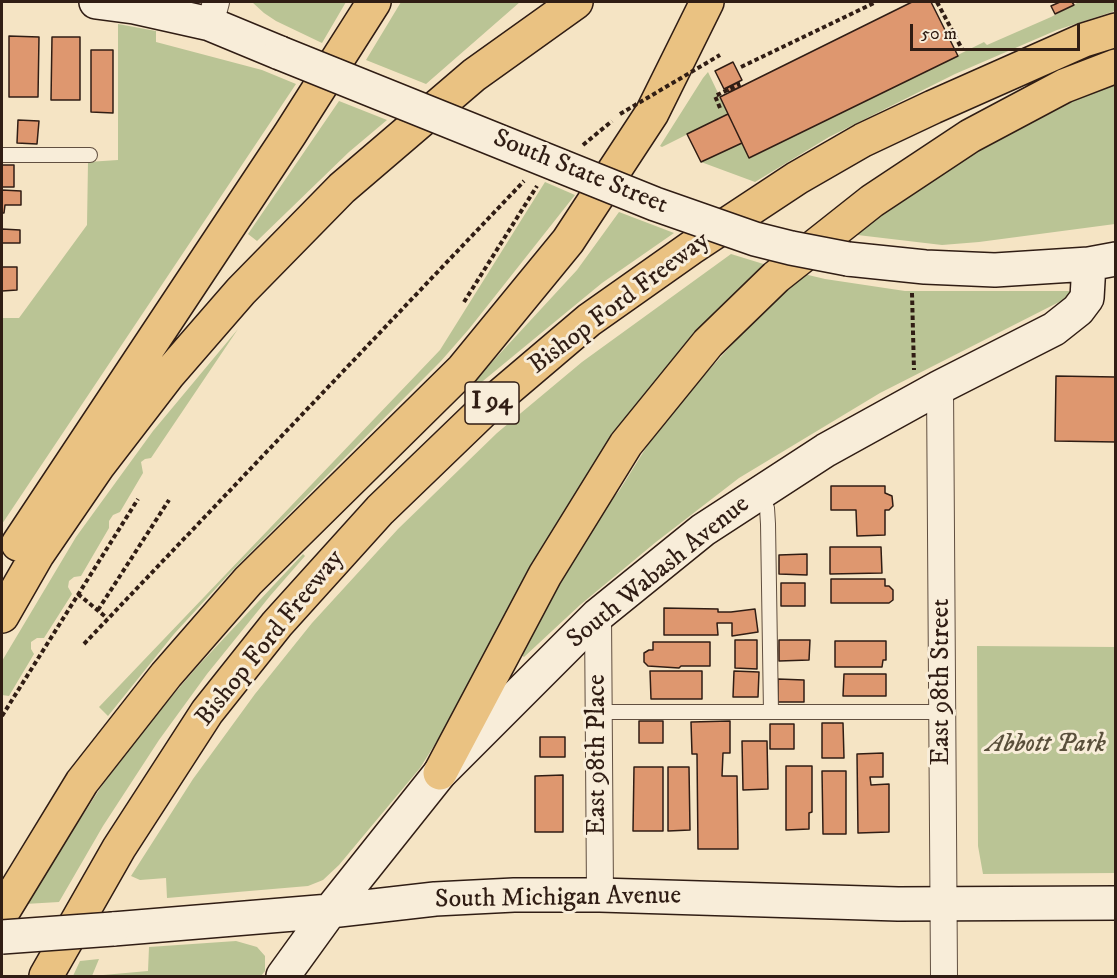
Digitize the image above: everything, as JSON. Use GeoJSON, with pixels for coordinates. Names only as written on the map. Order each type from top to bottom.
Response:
{"type":"FeatureCollection","features":[{"type":"Feature","properties":{"kind":"highway"},"geometry":{"type":"LineString","coordinates":[[2,571],[290,134],[374,2]]}},
{"type":"Feature","properties":{"kind":"highway"},"geometry":{"type":"LineString","coordinates":[[2,616],[37,555],[98,466],[168,375],[241,291],[342,188],[474,75],[576,2]]}},
{"type":"Feature","properties":{"kind":"highway"},"geometry":{"type":"LineString","coordinates":[[2,913],[82,782],[166,675],[248,581],[463,369],[568,241],[652,113],[707,2]]}},
{"type":"Feature","properties":{"kind":"highway","name":"Bishop Ford Freeway"},"geometry":{"type":"LineString","coordinates":[[46,976],[118,848],[207,712],[277,624],[380,510],[489,405],[589,320],[691,248],[797,178],[863,140],[933,107],[1084,40],[1116,30]]}},
{"type":"Feature","properties":{"kind":"highway"},"geometry":{"type":"LineString","coordinates":[[440,773],[545,575],[626,444],[708,343],[776,276],[872,201],[970,136],[1064,86],[1116,66]]}},
{"type":"Feature","properties":{"kind":"street","name":"South State Street"},"geometry":{"type":"LineString","coordinates":[[96,2],[213,13],[280,53],[655,204],[755,239],[848,258],[925,267],[995,270],[1102,261]]}},
{"type":"Feature","properties":{"kind":"street","name":"South Wabash Avenue"},"geometry":{"type":"LineString","coordinates":[[283,976],[330,911],[440,773],[598,615],[704,530],[927,381],[1054,329],[1078,310],[1087,298],[1102,261]]}},
{"type":"Feature","properties":{"kind":"street","name":"East 98th Street"},"geometry":{"type":"LineString","coordinates":[[927,381],[943,712],[944,976]]}},
{"type":"Feature","properties":{"kind":"street","name":"East 98th Place"},"geometry":{"type":"LineString","coordinates":[[598,615],[600,895]]}},
{"type":"Feature","properties":{"kind":"street","name":"South Michigan Avenue"},"geometry":{"type":"LineString","coordinates":[[2,937],[330,911],[435,899],[514,895],[944,904],[1116,903]]}},
{"type":"Feature","properties":{"kind":"lane"},"geometry":{"type":"LineString","coordinates":[[2,155],[90,155]]}},
{"type":"Feature","properties":{"kind":"lane"},"geometry":{"type":"LineString","coordinates":[[758,494],[767,508],[768,524],[771,712]]}},
{"type":"Feature","properties":{"kind":"lane"},"geometry":{"type":"LineString","coordinates":[[598,712],[943,712]]}},
{"type":"Feature","properties":{"kind":"path"},"geometry":{"type":"LineString","coordinates":[[741,67],[876,2]]}},
{"type":"Feature","properties":{"kind":"path"},"geometry":{"type":"LineString","coordinates":[[937,2],[962,49]]}},
{"type":"Feature","properties":{"kind":"path"},"geometry":{"type":"LineString","coordinates":[[574,152],[620,114],[720,55]]}},
{"type":"Feature","properties":{"kind":"path"},"geometry":{"type":"LineString","coordinates":[[720,108],[715,96],[740,84]]}},
{"type":"Feature","properties":{"kind":"path"},"geometry":{"type":"LineString","coordinates":[[84,644],[527,177]]}},
{"type":"Feature","properties":{"kind":"path"},"geometry":{"type":"LineString","coordinates":[[464,302],[539,183]]}},
{"type":"Feature","properties":{"kind":"path"},"geometry":{"type":"LineString","coordinates":[[912,284],[927,381]]}},
{"type":"Feature","properties":{"kind":"path"},"geometry":{"type":"LineString","coordinates":[[2,716],[138,499]]}},
{"type":"Feature","properties":{"kind":"path"},"geometry":{"type":"LineString","coordinates":[[98,610],[169,500]]}},
{"type":"Feature","properties":{"kind":"path"},"geometry":{"type":"LineString","coordinates":[[78,594],[107,618]]}},
{"type":"Feature","properties":{"kind":"green space"},"geometry":{"type":"Polygon","coordinates":[[[252,2],[346,2],[322,43],[276,21],[252,2]]]}},
{"type":"Feature","properties":{"kind":"green space"},"geometry":{"type":"Polygon","coordinates":[[[401,2],[520,2],[426,84],[366,60],[401,2]]]}},
{"type":"Feature","properties":{"kind":"green space"},"geometry":{"type":"Polygon","coordinates":[[[1079,2],[1115,2],[1115,11],[1057,30],[955,74],[829,137],[755,182],[701,162],[742,143],[750,158],[984,42],[987,45],[1079,2]]]}},
{"type":"Feature","properties":{"kind":"green space"},"geometry":{"type":"Polygon","coordinates":[[[118,24],[156,31],[156,42],[262,70],[296,84],[2,524],[2,318],[19,318],[87,225],[88,162],[118,160],[118,24]]]}},
{"type":"Feature","properties":{"kind":"green space"},"geometry":{"type":"Polygon","coordinates":[[[708,72],[728,114],[660,146],[703,78],[708,72]]]}},
{"type":"Feature","properties":{"kind":"green space"},"geometry":{"type":"Polygon","coordinates":[[[1115,80],[1115,224],[942,245],[849,234],[893,201],[1029,119],[1115,80]]]}},
{"type":"Feature","properties":{"kind":"green space"},"geometry":{"type":"Polygon","coordinates":[[[339,101],[387,120],[349,152],[257,241],[248,234],[339,101]]]}},
{"type":"Feature","properties":{"kind":"green space"},"geometry":{"type":"Polygon","coordinates":[[[545,182],[575,195],[469,329],[441,361],[231,572],[174,634],[108,716],[99,707],[440,350],[545,182]]]}},
{"type":"Feature","properties":{"kind":"green space"},"geometry":{"type":"Polygon","coordinates":[[[619,212],[674,233],[602,283],[472,390],[469,387],[577,270],[619,212]]]}},
{"type":"Feature","properties":{"kind":"green space"},"geometry":{"type":"Polygon","coordinates":[[[731,254],[770,266],[555,538],[420,768],[339,865],[323,880],[308,886],[167,898],[166,878],[140,880],[131,876],[193,779],[255,694],[312,623],[398,529],[497,433],[582,362],[731,254]]]}},
{"type":"Feature","properties":{"kind":"green space"},"geometry":{"type":"Polygon","coordinates":[[[804,274],[905,291],[1071,291],[1065,299],[880,393],[739,478],[580,605],[524,657],[516,651],[595,519],[619,491],[649,443],[688,393],[749,326],[804,274]]]}},
{"type":"Feature","properties":{"kind":"green space"},"geometry":{"type":"Polygon","coordinates":[[[238,329],[151,458],[141,462],[143,473],[120,512],[113,515],[109,521],[109,528],[81,576],[69,581],[68,587],[72,594],[44,638],[37,638],[31,642],[34,654],[9,696],[2,695],[2,661],[76,537],[153,431],[238,329]]]}},
{"type":"Feature","properties":{"kind":"green space"},"geometry":{"type":"Polygon","coordinates":[[[303,554],[305,556],[207,674],[159,740],[103,826],[59,902],[25,904],[103,784],[155,716],[197,667],[303,554]]]}},
{"type":"Feature","properties":{"kind":"green space","name":"Abbott Park"},"geometry":{"type":"Polygon","coordinates":[[[977,646],[1115,647],[1115,873],[983,874],[978,846],[977,646]]]}},
{"type":"Feature","properties":{"kind":"green space"},"geometry":{"type":"Polygon","coordinates":[[[236,941],[257,947],[265,956],[265,971],[261,976],[92,976],[148,971],[149,947],[236,941]]]}},
{"type":"Feature","properties":{"kind":"green space"},"geometry":{"type":"Polygon","coordinates":[[[99,959],[92,976],[73,976],[80,961],[99,959]]]}},
{"type":"Feature","properties":{"kind":"building"},"geometry":{"type":"Polygon","coordinates":[[[912,2],[931,2],[958,56],[749,158],[720,97],[912,2]]]}},
{"type":"Feature","properties":{"kind":"building"},"geometry":{"type":"Polygon","coordinates":[[[1060,2],[1072,2],[1074,5],[1055,14],[1051,6],[1060,2]]]}},
{"type":"Feature","properties":{"kind":"building"},"geometry":{"type":"Polygon","coordinates":[[[9,36],[39,37],[38,97],[9,97],[9,36]]]}},
{"type":"Feature","properties":{"kind":"building"},"geometry":{"type":"Polygon","coordinates":[[[52,37],[80,37],[80,100],[51,100],[52,37]]]}},
{"type":"Feature","properties":{"kind":"building"},"geometry":{"type":"Polygon","coordinates":[[[91,50],[113,50],[113,113],[91,112],[91,50]]]}},
{"type":"Feature","properties":{"kind":"building"},"geometry":{"type":"Polygon","coordinates":[[[733,62],[742,80],[724,89],[715,71],[733,62]]]}},
{"type":"Feature","properties":{"kind":"building"},"geometry":{"type":"Polygon","coordinates":[[[739,82],[740,87],[729,92],[727,88],[739,82]]]}},
{"type":"Feature","properties":{"kind":"building"},"geometry":{"type":"Polygon","coordinates":[[[728,114],[742,143],[701,162],[687,134],[728,114]]]}},
{"type":"Feature","properties":{"kind":"building"},"geometry":{"type":"Polygon","coordinates":[[[18,120],[39,121],[37,144],[17,143],[18,120]]]}},
{"type":"Feature","properties":{"kind":"building"},"geometry":{"type":"Polygon","coordinates":[[[2,165],[14,165],[14,187],[2,187],[2,165]]]}},
{"type":"Feature","properties":{"kind":"building"},"geometry":{"type":"Polygon","coordinates":[[[2,190],[21,191],[21,205],[5,205],[4,213],[2,213],[2,190]]]}},
{"type":"Feature","properties":{"kind":"building"},"geometry":{"type":"Polygon","coordinates":[[[2,229],[20,230],[20,243],[2,243],[2,229]]]}},
{"type":"Feature","properties":{"kind":"building"},"geometry":{"type":"Polygon","coordinates":[[[2,267],[17,267],[17,290],[2,291],[2,267]]]}},
{"type":"Feature","properties":{"kind":"building"},"geometry":{"type":"Polygon","coordinates":[[[1056,376],[1116,377],[1116,442],[1055,441],[1056,376]]]}},
{"type":"Feature","properties":{"kind":"building"},"geometry":{"type":"Polygon","coordinates":[[[831,486],[885,486],[885,493],[892,496],[893,506],[885,510],[885,535],[857,536],[856,510],[831,510],[831,486]]]}},
{"type":"Feature","properties":{"kind":"building"},"geometry":{"type":"Polygon","coordinates":[[[830,547],[881,547],[882,573],[830,574],[830,547]]]}},
{"type":"Feature","properties":{"kind":"building"},"geometry":{"type":"Polygon","coordinates":[[[807,554],[807,575],[779,574],[779,555],[807,554]]]}},
{"type":"Feature","properties":{"kind":"building"},"geometry":{"type":"Polygon","coordinates":[[[831,579],[885,579],[885,586],[893,590],[893,600],[889,603],[831,603],[831,579]]]}},
{"type":"Feature","properties":{"kind":"building"},"geometry":{"type":"Polygon","coordinates":[[[781,583],[805,583],[805,606],[781,606],[781,583]]]}},
{"type":"Feature","properties":{"kind":"building"},"geometry":{"type":"Polygon","coordinates":[[[664,608],[718,609],[718,612],[755,609],[758,632],[732,636],[732,623],[717,623],[718,635],[664,635],[664,608]]]}},
{"type":"Feature","properties":{"kind":"building"},"geometry":{"type":"Polygon","coordinates":[[[735,640],[757,640],[757,669],[735,668],[735,640]]]}},
{"type":"Feature","properties":{"kind":"building"},"geometry":{"type":"Polygon","coordinates":[[[779,640],[810,640],[809,660],[779,661],[779,640]]]}},
{"type":"Feature","properties":{"kind":"building"},"geometry":{"type":"Polygon","coordinates":[[[835,641],[886,641],[886,660],[883,660],[882,667],[835,667],[835,641]]]}},
{"type":"Feature","properties":{"kind":"building"},"geometry":{"type":"Polygon","coordinates":[[[653,642],[710,642],[710,666],[681,666],[679,668],[648,666],[644,662],[644,653],[653,650],[653,642]]]}},
{"type":"Feature","properties":{"kind":"building"},"geometry":{"type":"Polygon","coordinates":[[[650,671],[702,671],[702,699],[651,699],[650,671]]]}},
{"type":"Feature","properties":{"kind":"building"},"geometry":{"type":"Polygon","coordinates":[[[734,671],[759,672],[758,697],[733,697],[734,671]]]}},
{"type":"Feature","properties":{"kind":"building"},"geometry":{"type":"Polygon","coordinates":[[[844,674],[886,674],[886,696],[843,696],[844,674]]]}},
{"type":"Feature","properties":{"kind":"building"},"geometry":{"type":"Polygon","coordinates":[[[778,679],[804,680],[804,702],[778,702],[778,679]]]}},
{"type":"Feature","properties":{"kind":"building"},"geometry":{"type":"Polygon","coordinates":[[[639,721],[663,721],[663,743],[639,743],[639,721]]]}},
{"type":"Feature","properties":{"kind":"building"},"geometry":{"type":"Polygon","coordinates":[[[730,721],[730,753],[723,753],[722,776],[737,776],[738,849],[698,849],[697,754],[692,754],[691,722],[730,721]]]}},
{"type":"Feature","properties":{"kind":"building"},"geometry":{"type":"Polygon","coordinates":[[[822,723],[843,723],[844,758],[822,758],[822,723]]]}},
{"type":"Feature","properties":{"kind":"building"},"geometry":{"type":"Polygon","coordinates":[[[770,724],[794,724],[794,749],[770,749],[770,724]]]}},
{"type":"Feature","properties":{"kind":"building"},"geometry":{"type":"Polygon","coordinates":[[[540,737],[565,737],[565,757],[540,757],[540,737]]]}},
{"type":"Feature","properties":{"kind":"building"},"geometry":{"type":"Polygon","coordinates":[[[742,741],[767,741],[768,789],[743,790],[742,741]]]}},
{"type":"Feature","properties":{"kind":"building"},"geometry":{"type":"Polygon","coordinates":[[[883,753],[883,777],[870,777],[871,785],[889,784],[889,832],[858,833],[857,754],[883,753]]]}},
{"type":"Feature","properties":{"kind":"building"},"geometry":{"type":"Polygon","coordinates":[[[786,766],[812,766],[812,812],[809,813],[809,829],[786,830],[786,766]]]}},
{"type":"Feature","properties":{"kind":"building"},"geometry":{"type":"Polygon","coordinates":[[[634,767],[663,767],[663,831],[633,831],[634,767]]]}},
{"type":"Feature","properties":{"kind":"building"},"geometry":{"type":"Polygon","coordinates":[[[668,767],[689,767],[690,830],[668,831],[668,767]]]}},
{"type":"Feature","properties":{"kind":"building"},"geometry":{"type":"Polygon","coordinates":[[[822,771],[846,771],[846,834],[823,834],[822,771]]]}},
{"type":"Feature","properties":{"kind":"building"},"geometry":{"type":"Polygon","coordinates":[[[563,775],[563,832],[535,832],[535,776],[563,775]]]}}]}
